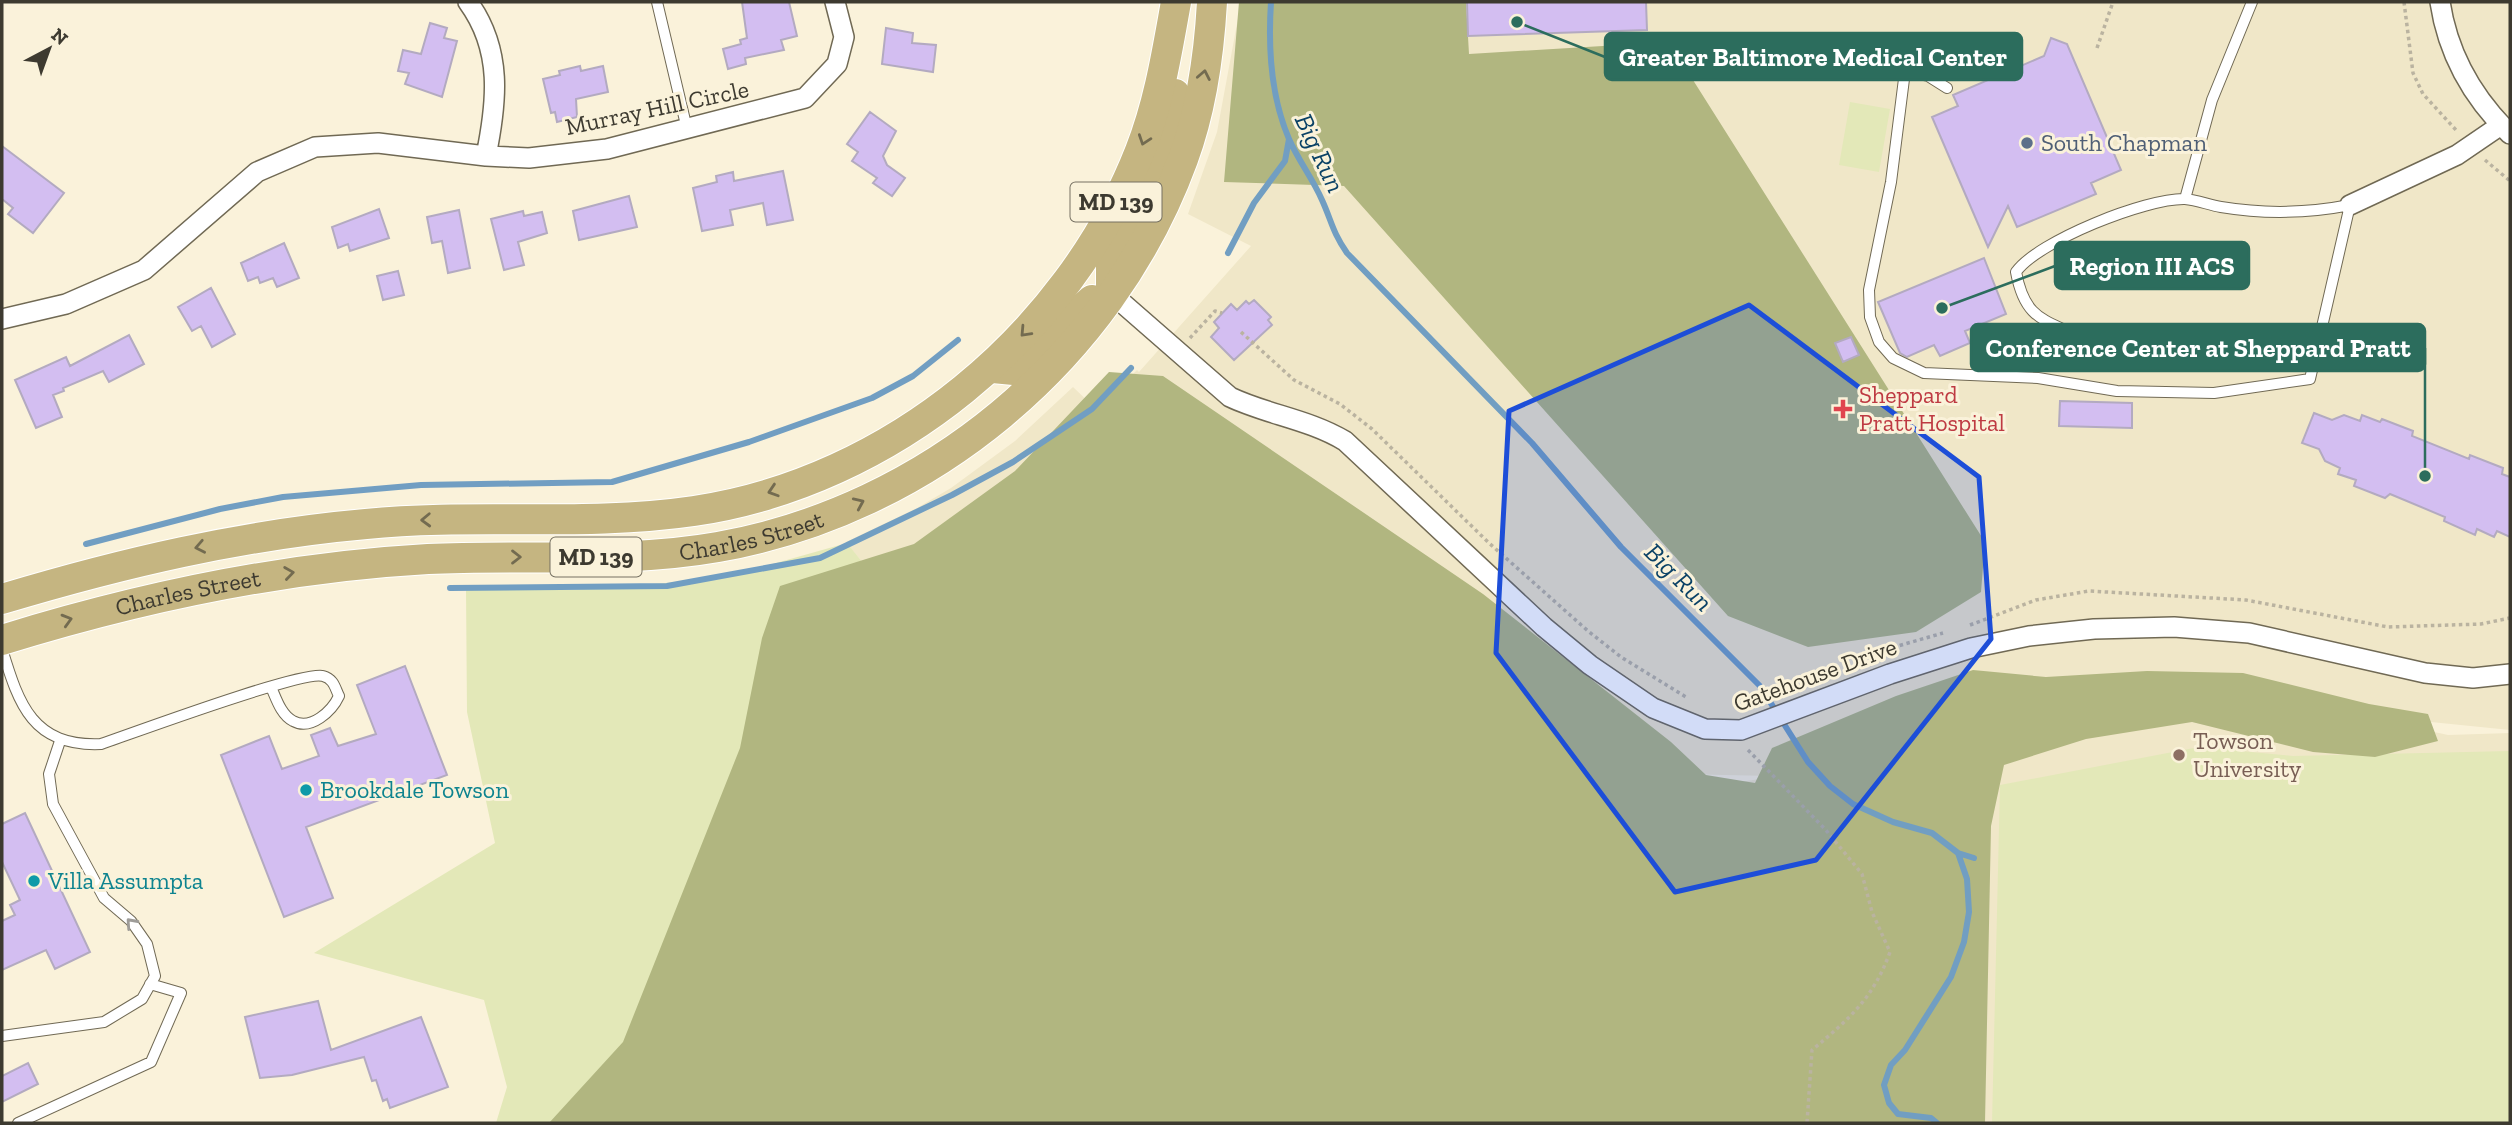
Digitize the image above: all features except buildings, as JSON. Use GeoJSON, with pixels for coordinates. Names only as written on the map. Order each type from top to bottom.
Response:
{"type":"FeatureCollection","features":[{"type":"Feature","properties":{"kind":"main road","name":"Charles Street"},"geometry":{"type":"LineString","coordinates":[[2,598],[176,552],[301,531],[369,523],[450,519],[628,517],[722,505],[799,482],[861,455],[922,419],[989,368],[1058,292],[1107,219],[1140,149],[1167,56],[1176,2]]}},
{"type":"Feature","properties":{"kind":"main road","name":"Charles Street"},"geometry":{"type":"LineString","coordinates":[[2,640],[119,606],[200,588],[296,572],[433,559],[674,553],[719,547],[788,530],[876,496],[962,446],[1045,375],[1112,294],[1143,244],[1184,157],[1209,53],[1212,2]]}},
{"type":"Feature","properties":{"kind":"main road"},"geometry":{"type":"LineString","coordinates":[[989,368],[1014,370],[1082,306],[1096,297],[1112,294],[1111,261],[1154,174],[1170,126],[1175,96],[1167,56]]}},
{"type":"Feature","properties":{"kind":"street"},"geometry":{"type":"LineString","coordinates":[[468,2],[490,45],[496,106],[486,156]]}},
{"type":"Feature","properties":{"kind":"street","name":"Murray Hill Circle"},"geometry":{"type":"LineString","coordinates":[[2,319],[66,304],[144,270],[257,172],[315,147],[378,143],[486,156],[529,158],[607,149],[805,98],[837,64],[844,37],[835,2]]}},
{"type":"Feature","properties":{"kind":"street"},"geometry":{"type":"LineString","coordinates":[[2350,205],[2451,159],[2505,129],[2475,94],[2456,62],[2440,2]]}},
{"type":"Feature","properties":{"kind":"street","name":"Gatehouse Drive"},"geometry":{"type":"LineString","coordinates":[[1112,294],[1230,397],[1248,406],[1310,423],[1345,441],[1545,627],[1611,681],[1671,717],[1705,729],[1729,732],[1756,725],[1919,664],[1998,642],[2063,632],[2144,627],[2261,635],[2449,677],[2510,674]]}},
{"type":"Feature","properties":{"kind":"lane"},"geometry":{"type":"LineString","coordinates":[[657,2],[687,129]]}},
{"type":"Feature","properties":{"kind":"lane"},"geometry":{"type":"LineString","coordinates":[[2185,199],[2212,100],[2252,2]]}},
{"type":"Feature","properties":{"kind":"lane"},"geometry":{"type":"LineString","coordinates":[[1947,88],[1928,76],[1905,71],[1891,182],[1869,290],[1870,317],[1879,342],[1893,358],[1924,373],[2038,378],[2117,391],[2214,393],[2310,379],[2350,205],[2288,211],[2224,208],[2185,199],[2134,208],[2044,247],[2024,260],[2016,272],[2019,291],[2034,316],[2070,330],[2091,344]]}},
{"type":"Feature","properties":{"kind":"lane"},"geometry":{"type":"LineString","coordinates":[[2,649],[20,702],[32,720],[61,741],[81,745],[101,744],[271,687],[310,675],[324,676],[333,682],[339,696],[333,709],[305,723],[293,721],[286,714],[271,687]]}},
{"type":"Feature","properties":{"kind":"lane"},"geometry":{"type":"LineString","coordinates":[[2,1036],[104,1022],[142,999],[155,976],[147,944],[131,921],[104,898],[53,804],[49,774],[61,741]]}},
{"type":"Feature","properties":{"kind":"lane"},"geometry":{"type":"LineString","coordinates":[[18,1123],[151,1062],[180,993],[150,984]]}},
{"type":"Feature","properties":{"kind":"path"},"geometry":{"type":"LineString","coordinates":[[2097,48],[2113,2]]}},
{"type":"Feature","properties":{"kind":"path"},"geometry":{"type":"LineString","coordinates":[[2404,2],[2413,74],[2423,94],[2458,132]]}},
{"type":"Feature","properties":{"kind":"path"},"geometry":{"type":"LineString","coordinates":[[2479,155],[2510,181]]}},
{"type":"Feature","properties":{"kind":"path"},"geometry":{"type":"LineString","coordinates":[[1177,352],[1215,311],[1222,313]]}},
{"type":"Feature","properties":{"kind":"path"},"geometry":{"type":"LineString","coordinates":[[1241,332],[1294,380],[1340,404],[1372,429],[1489,544],[1588,631],[1652,678],[1690,699]]}},
{"type":"Feature","properties":{"kind":"path"},"geometry":{"type":"LineString","coordinates":[[1729,732],[1825,829],[1862,874],[1872,912],[1889,951],[1880,980],[1856,1013],[1812,1050],[1807,1123]]}},
{"type":"Feature","properties":{"kind":"highlighted area"},"geometry":{"type":"Polygon","coordinates":[[[1749,305],[1979,477],[1991,639],[1816,860],[1675,892],[1496,653],[1509,411],[1749,305]]]}},
{"type":"Feature","properties":{"kind":"shaded area"},"geometry":{"type":"Polygon","coordinates":[[[1241,2],[2510,2],[2510,730],[2352,714],[2448,735],[2510,733],[2510,1123],[1258,1123],[1129,894],[846,542],[917,508],[951,488],[1015,441],[1073,387],[1097,410],[1137,370],[1139,372],[1251,246],[1188,214],[1217,132],[1241,2]],[[1677,774],[1740,782],[1773,776],[1677,774]]]}},
{"type":"Feature","properties":{"kind":"green space"},"geometry":{"type":"Polygon","coordinates":[[[1239,2],[1466,2],[1469,54],[1669,42],[1985,542],[1981,592],[1916,632],[1808,647],[1728,616],[1344,186],[1224,182],[1239,2]]]}},
{"type":"Feature","properties":{"kind":"green space"},"geometry":{"type":"Polygon","coordinates":[[[1850,102],[1890,109],[1879,172],[1839,165],[1850,102]]]}},
{"type":"Feature","properties":{"kind":"green space","name":"Towson University"},"geometry":{"type":"Polygon","coordinates":[[[1109,372],[1163,376],[1483,594],[1671,742],[1706,775],[1755,783],[1772,748],[1896,696],[1973,670],[2046,677],[2147,671],[2243,673],[2369,704],[2428,714],[2438,741],[2375,757],[2313,752],[2192,722],[2086,739],[2004,765],[1991,826],[1985,1123],[549,1123],[623,1042],[740,748],[762,638],[780,586],[914,544],[1015,471],[1109,372]]]}},
{"type":"Feature","properties":{"kind":"green space"},"geometry":{"type":"Polygon","coordinates":[[[847,543],[1127,892],[1259,1123],[496,1123],[507,1087],[484,1000],[314,953],[495,843],[467,712],[466,589],[570,590],[720,579],[847,543]]]}},
{"type":"Feature","properties":{"kind":"green space"},"geometry":{"type":"Polygon","coordinates":[[[2199,747],[2293,756],[2510,751],[2510,1123],[1992,1123],[2000,785],[2199,747]]]}},
{"type":"Feature","properties":{"kind":"waterway","name":"Big Run"},"geometry":{"type":"LineString","coordinates":[[1271,2],[1272,72],[1283,123],[1347,253],[1532,443],[1621,547],[1760,686],[1808,762],[1830,786],[1853,804],[1893,822],[1932,833],[1958,853],[1967,879],[1969,912],[1964,942],[1951,977],[1905,1050],[1891,1065],[1884,1085],[1889,1103],[1898,1114],[1931,1118],[1937,1123]]}},
{"type":"Feature","properties":{"kind":"waterway"},"geometry":{"type":"LineString","coordinates":[[1228,253],[1254,203],[1285,161],[1289,139]]}},
{"type":"Feature","properties":{"kind":"waterway"},"geometry":{"type":"LineString","coordinates":[[86,544],[220,509],[283,497],[421,485],[612,482],[749,442],[872,398],[913,376],[958,340]]}},
{"type":"Feature","properties":{"kind":"waterway"},"geometry":{"type":"LineString","coordinates":[[450,588],[667,586],[820,558],[952,495],[1013,462],[1092,409],[1131,368]]}},
{"type":"Feature","properties":{"kind":"waterway"},"geometry":{"type":"LineString","coordinates":[[1958,853],[1974,858]]}},
{"type":"Feature","properties":{"kind":"place","name":"Greater Baltimore Medical Center"},"geometry":{"type":"Point","coordinates":[1517,22]}},
{"type":"Feature","properties":{"kind":"place","name":"South Chapman"},"geometry":{"type":"Point","coordinates":[2027,143]}},
{"type":"Feature","properties":{"kind":"place","name":"Region III ACS"},"geometry":{"type":"Point","coordinates":[1942,308]}},
{"type":"Feature","properties":{"kind":"place","name":"Sheppard Pratt Hospital"},"geometry":{"type":"Point","coordinates":[1843,409]}},
{"type":"Feature","properties":{"kind":"place","name":"Conference Center at Sheppard Pratt"},"geometry":{"type":"Point","coordinates":[2425,476]}},
{"type":"Feature","properties":{"kind":"place","name":"Towson University"},"geometry":{"type":"Point","coordinates":[2179,755]}},
{"type":"Feature","properties":{"kind":"place","name":"Brookdale Towson"},"geometry":{"type":"Point","coordinates":[306,790]}},
{"type":"Feature","properties":{"kind":"place","name":"Villa Assumpta"},"geometry":{"type":"Point","coordinates":[34,881]}}]}
